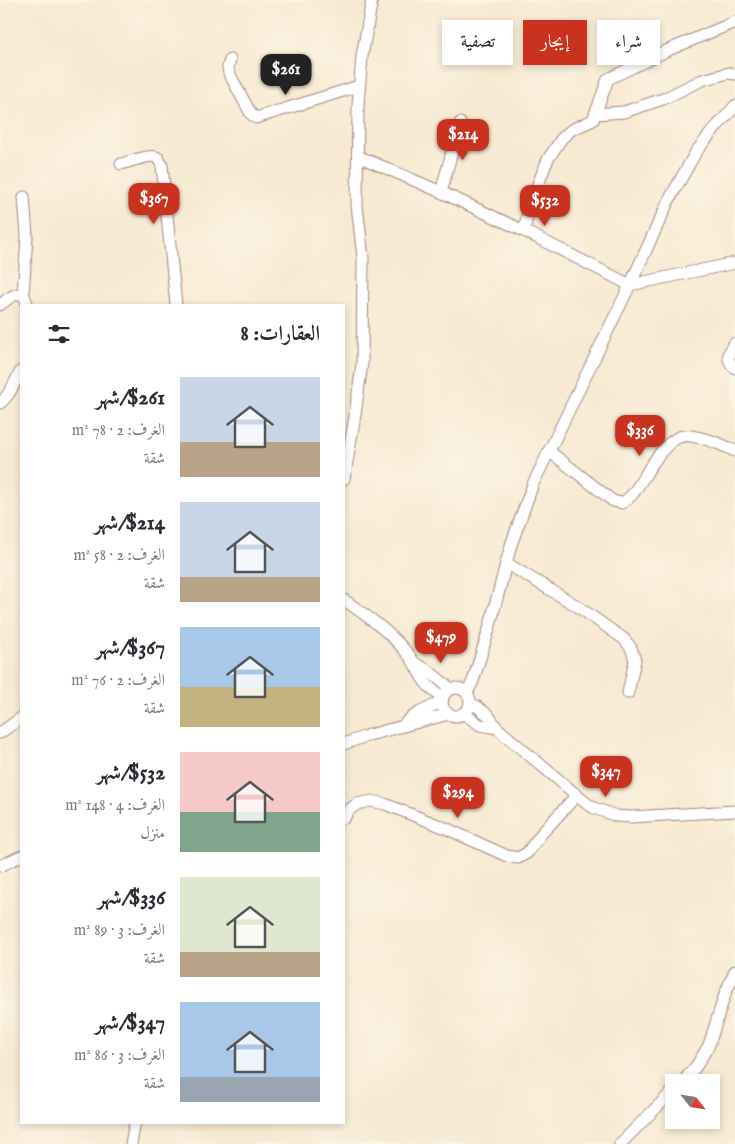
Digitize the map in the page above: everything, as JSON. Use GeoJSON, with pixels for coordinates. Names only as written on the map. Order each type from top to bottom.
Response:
{"type":"FeatureCollection","features":[{"type":"Feature","properties":{"kind":"street"},"geometry":{"type":"LineString","coordinates":[[345,473],[362,364],[363,258],[357,205],[357,133],[362,56],[372,0]]}},
{"type":"Feature","properties":{"kind":"street"},"geometry":{"type":"LineString","coordinates":[[524,232],[530,204],[548,160],[562,138],[571,130],[593,120],[608,79],[666,51],[735,22]]}},
{"type":"Feature","properties":{"kind":"street"},"geometry":{"type":"LineString","coordinates":[[230,60],[228,73],[251,114],[256,118],[359,86]]}},
{"type":"Feature","properties":{"kind":"street"},"geometry":{"type":"LineString","coordinates":[[595,114],[624,112],[663,99],[702,80],[729,73],[735,74]]}},
{"type":"Feature","properties":{"kind":"street"},"geometry":{"type":"LineString","coordinates":[[345,744],[402,726],[450,714],[459,715],[467,703],[487,638],[511,545],[533,484],[630,286],[669,200],[696,152],[735,106]]}},
{"type":"Feature","properties":{"kind":"street"},"geometry":{"type":"LineString","coordinates":[[441,192],[460,122]]}},
{"type":"Feature","properties":{"kind":"street"},"geometry":{"type":"LineString","coordinates":[[121,164],[150,156],[159,159],[162,166],[176,304]]}},
{"type":"Feature","properties":{"kind":"street"},"geometry":{"type":"LineString","coordinates":[[358,156],[441,192],[630,286],[735,263]]}},
{"type":"Feature","properties":{"kind":"street"},"geometry":{"type":"LineString","coordinates":[[24,197],[27,236],[25,300]]}},
{"type":"Feature","properties":{"kind":"street"},"geometry":{"type":"LineString","coordinates":[[0,305],[14,294],[19,294],[25,300]]}},
{"type":"Feature","properties":{"kind":"street"},"geometry":{"type":"LineString","coordinates":[[735,343],[728,356],[729,362],[735,368]]}},
{"type":"Feature","properties":{"kind":"street"},"geometry":{"type":"LineString","coordinates":[[0,403],[5,400],[20,373]]}},
{"type":"Feature","properties":{"kind":"street"},"geometry":{"type":"LineString","coordinates":[[549,451],[613,501],[622,503],[629,500],[652,462],[661,452],[672,442],[683,436],[703,438],[735,451]]}},
{"type":"Feature","properties":{"kind":"street"},"geometry":{"type":"LineString","coordinates":[[506,563],[578,606],[624,639],[631,648],[634,660],[628,693]]}},
{"type":"Feature","properties":{"kind":"street"},"geometry":{"type":"LineString","coordinates":[[345,601],[406,650],[423,680],[443,700]]}},
{"type":"Feature","properties":{"kind":"street"},"geometry":{"type":"LineString","coordinates":[[415,663],[451,689]]}},
{"type":"Feature","properties":{"kind":"street"},"geometry":{"type":"LineString","coordinates":[[450,714],[444,709],[443,700],[447,691],[460,688],[467,703],[478,707],[489,716],[497,728],[576,796],[594,808],[616,816],[630,818],[735,812]]}},
{"type":"Feature","properties":{"kind":"street"},"geometry":{"type":"LineString","coordinates":[[402,726],[408,719],[443,700]]}},
{"type":"Feature","properties":{"kind":"street"},"geometry":{"type":"LineString","coordinates":[[0,733],[20,719]]}},
{"type":"Feature","properties":{"kind":"street"},"geometry":{"type":"LineString","coordinates":[[345,816],[349,810],[357,804],[371,801],[443,826],[507,856],[518,858],[527,853],[542,833],[576,796]]}},
{"type":"Feature","properties":{"kind":"street"},"geometry":{"type":"LineString","coordinates":[[0,866],[20,856]]}},
{"type":"Feature","properties":{"kind":"street"},"geometry":{"type":"LineString","coordinates":[[690,1074],[710,1045],[725,994],[735,971]]}},
{"type":"Feature","properties":{"kind":"street"},"geometry":{"type":"LineString","coordinates":[[620,1144],[665,1099]]}},
{"type":"Feature","properties":{"kind":"street"},"geometry":{"type":"LineString","coordinates":[[131,1144],[135,1124]]}}]}
